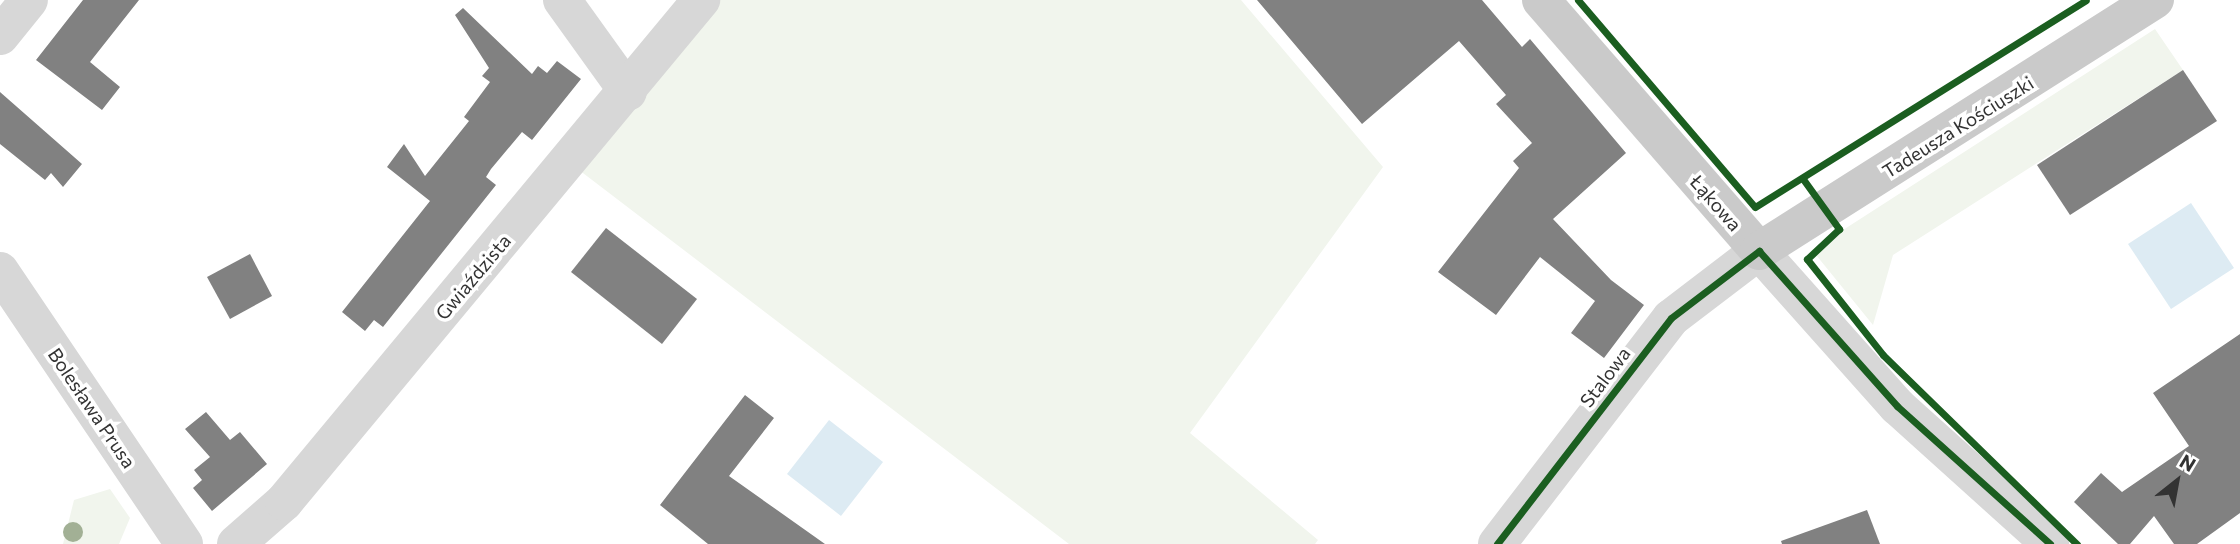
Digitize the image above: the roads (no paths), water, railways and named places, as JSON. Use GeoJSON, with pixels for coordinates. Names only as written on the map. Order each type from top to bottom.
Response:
{"type":"FeatureCollection","features":[{"type":"Feature","properties":{"kind":"main road","name":"Łąkowa"},"geometry":{"type":"LineString","coordinates":[[1541,0],[1759,251]]}},
{"type":"Feature","properties":{"kind":"main road","name":"Tadeusza Kościuszki"},"geometry":{"type":"LineString","coordinates":[[1759,251],[2155,0]]}},
{"type":"Feature","properties":{"kind":"street"},"geometry":{"type":"LineString","coordinates":[[0,36],[29,0]]}},
{"type":"Feature","properties":{"kind":"street"},"geometry":{"type":"LineString","coordinates":[[562,0],[628,92]]}},
{"type":"Feature","properties":{"kind":"street","name":"Gwiaździsta"},"geometry":{"type":"LineString","coordinates":[[236,544],[284,502],[628,92],[701,0]]}},
{"type":"Feature","properties":{"kind":"street","name":"Stalowa"},"geometry":{"type":"LineString","coordinates":[[1497,544],[1671,318],[1759,251]]}},
{"type":"Feature","properties":{"kind":"street","name":"Łąkowa"},"geometry":{"type":"LineString","coordinates":[[1759,251],[1897,406],[2050,544]]}},
{"type":"Feature","properties":{"kind":"street","name":"Bolesława Prusa"},"geometry":{"type":"LineString","coordinates":[[0,271],[184,544]]}}]}
